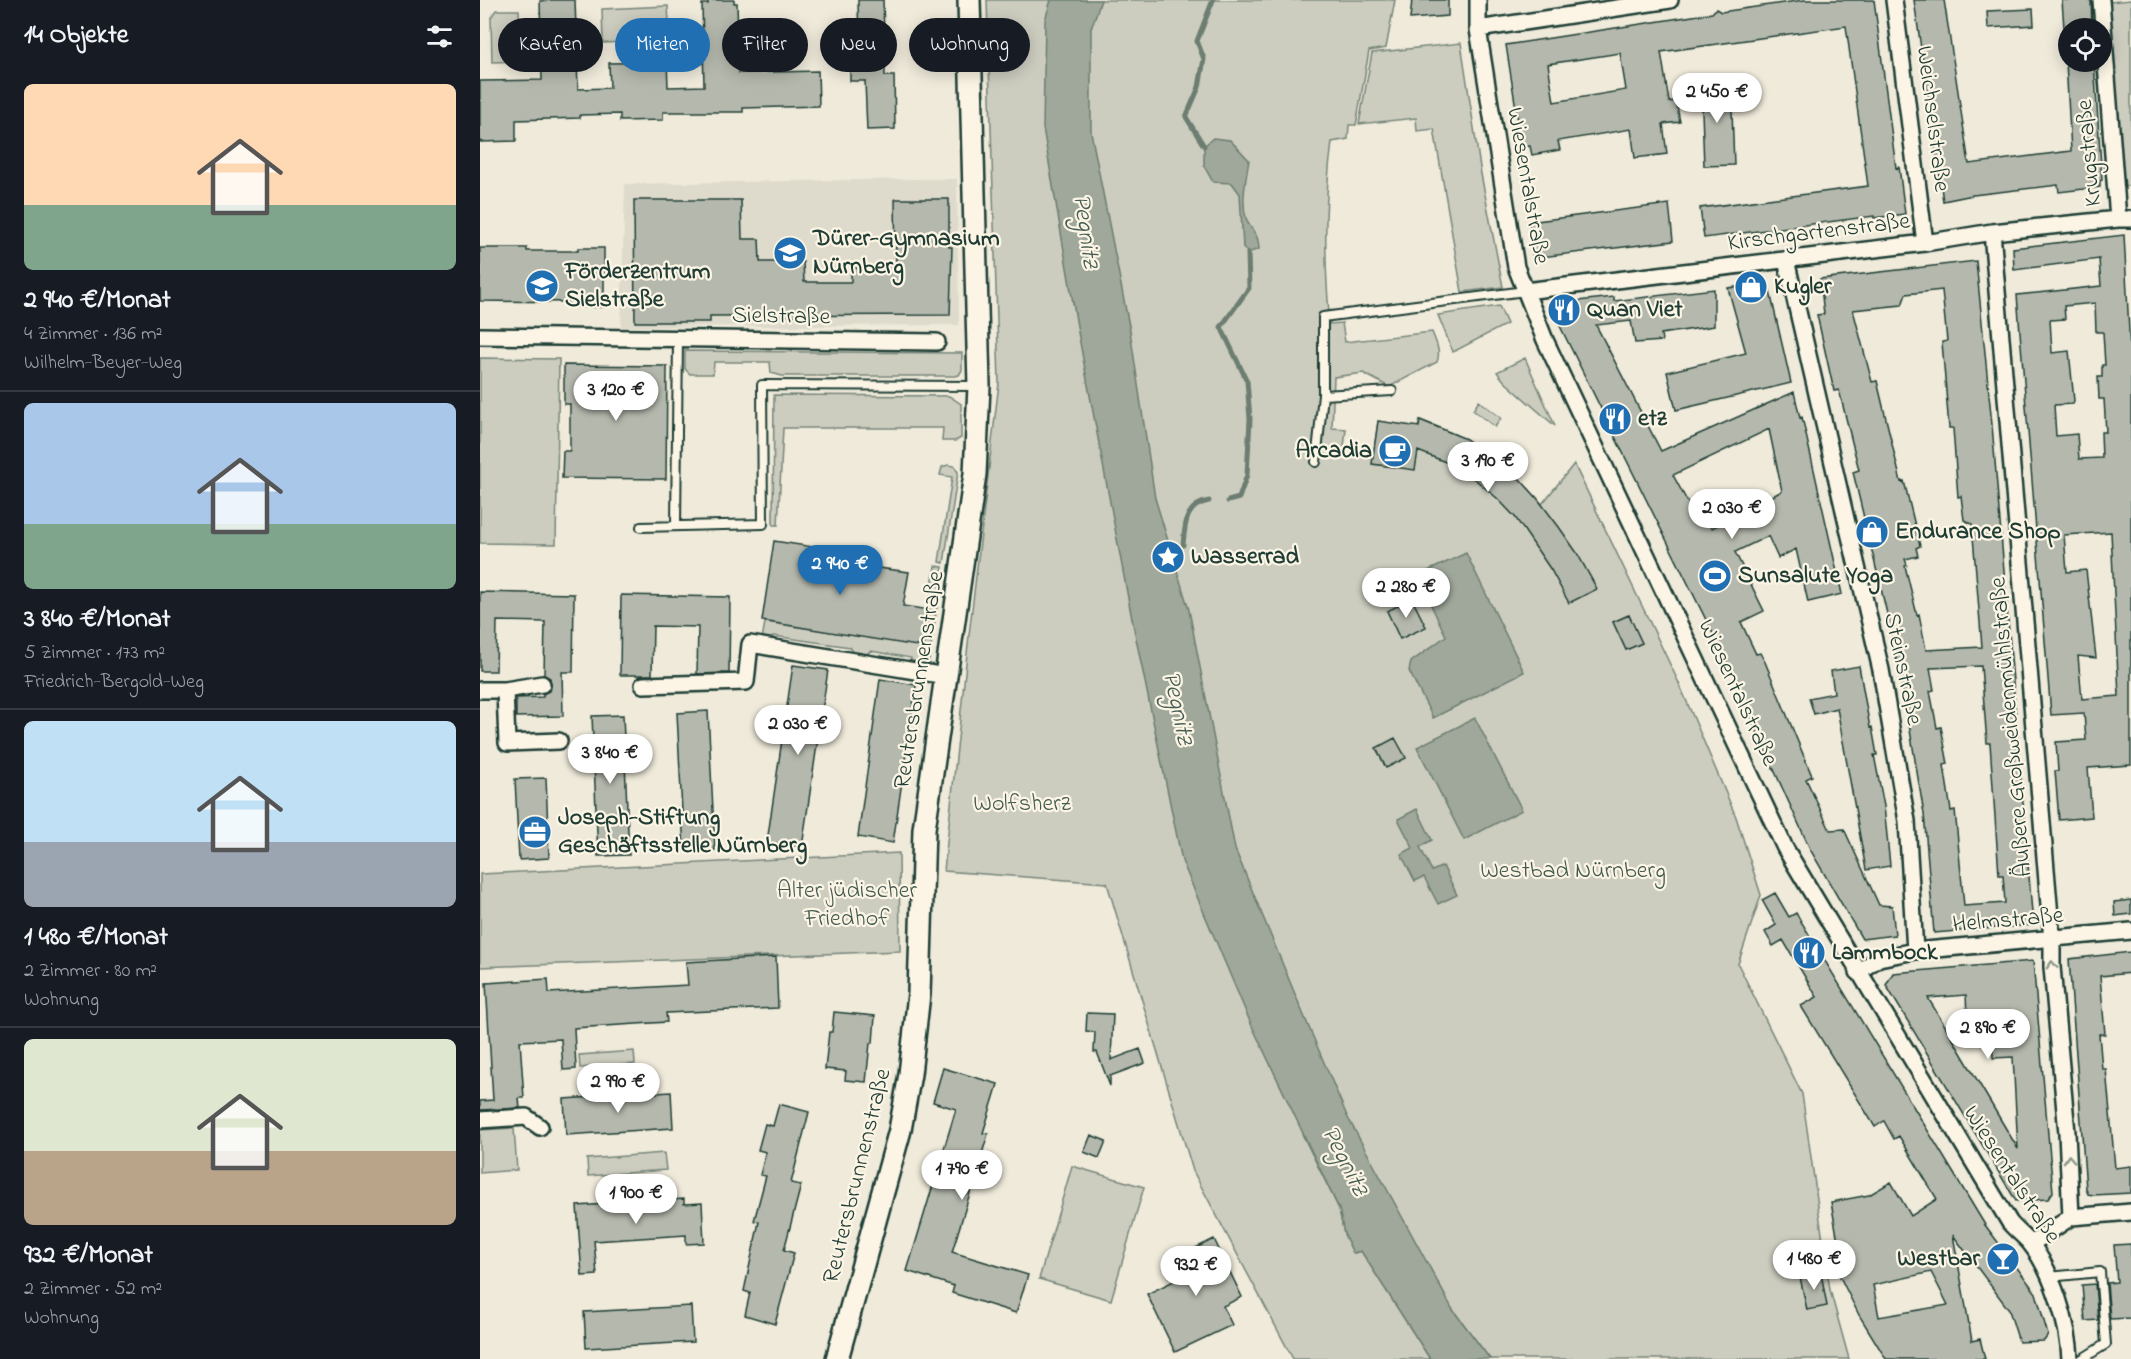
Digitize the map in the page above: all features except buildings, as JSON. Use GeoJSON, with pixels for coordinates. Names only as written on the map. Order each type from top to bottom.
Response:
{"type":"FeatureCollection","features":[{"type":"Feature","properties":{"kind":"street","name":"Reutersbrunnenstraße"},"geometry":{"type":"LineString","coordinates":[[837,1359],[900,1130],[910,1074],[919,994],[924,829],[972,506],[978,441],[979,386],[969,0]]}},
{"type":"Feature","properties":{"kind":"street","name":"Wiesentalstraße"},"geometry":{"type":"LineString","coordinates":[[1478,0],[1478,29],[1516,267],[1545,340],[1785,848],[2010,1223],[2031,1244],[2049,1276],[2064,1318],[2070,1359]]}},
{"type":"Feature","properties":{"kind":"street"},"geometry":{"type":"LineString","coordinates":[[1478,29],[1670,0]]}},
{"type":"Feature","properties":{"kind":"street","name":"Weichselstraße"},"geometry":{"type":"LineString","coordinates":[[1894,0],[1925,243]]}},
{"type":"Feature","properties":{"kind":"street","name":"Krugstraße"},"geometry":{"type":"LineString","coordinates":[[2101,0],[2125,219]]}},
{"type":"Feature","properties":{"kind":"street","name":"Kirschgartenstraße"},"geometry":{"type":"LineString","coordinates":[[1525,291],[1925,243],[1992,232],[2125,219]]}},
{"type":"Feature","properties":{"kind":"street","name":"Äußere Großweidenmühlstraße"},"geometry":{"type":"LineString","coordinates":[[1992,232],[2052,940],[2052,967],[2072,1217]]}},
{"type":"Feature","properties":{"kind":"street","name":"Steinstraße"},"geometry":{"type":"LineString","coordinates":[[1786,260],[1881,670],[1907,821],[1915,951]]}},
{"type":"Feature","properties":{"kind":"street","name":"Sielstraße"},"geometry":{"type":"LineString","coordinates":[[480,336],[937,342]]}},
{"type":"Feature","properties":{"kind":"street"},"geometry":{"type":"LineString","coordinates":[[643,685],[746,682],[750,644],[946,676]]}},
{"type":"Feature","properties":{"kind":"street"},"geometry":{"type":"LineString","coordinates":[[480,690],[505,690],[542,684]]}},
{"type":"Feature","properties":{"kind":"street"},"geometry":{"type":"LineString","coordinates":[[505,690],[507,743],[559,741]]}},
{"type":"Feature","properties":{"kind":"street","name":"Helmstraße"},"geometry":{"type":"LineString","coordinates":[[1858,972],[1879,958],[1915,951],[2131,931]]}},
{"type":"Feature","properties":{"kind":"street"},"geometry":{"type":"LineString","coordinates":[[480,1120],[526,1117],[540,1127]]}},
{"type":"Feature","properties":{"kind":"street"},"geometry":{"type":"LineString","coordinates":[[2031,1244],[2072,1217],[2131,1212]]}},
{"type":"Feature","properties":{"kind":"lane"},"geometry":{"type":"LineString","coordinates":[[1316,462],[1323,395],[1323,316],[1525,291]]}},
{"type":"Feature","properties":{"kind":"lane"},"geometry":{"type":"LineString","coordinates":[[676,525],[678,339]]}},
{"type":"Feature","properties":{"kind":"lane"},"geometry":{"type":"LineString","coordinates":[[641,527],[763,524],[762,385],[979,386]]}},
{"type":"Feature","properties":{"kind":"lane"},"geometry":{"type":"LineString","coordinates":[[1323,395],[1392,391]]}},
{"type":"Feature","properties":{"kind":"lane"},"geometry":{"type":"LineString","coordinates":[[2049,1276],[2100,1272],[2106,1344],[2082,1359]]}},
{"type":"Feature","properties":{"kind":"shaded area","name":"Dürer-Gymnasium Nürnberg"},"geometry":{"type":"Polygon","coordinates":[[[957,179],[959,325],[621,327],[625,184],[957,179]]]}},
{"type":"Feature","properties":{"kind":"green space"},"geometry":{"type":"Polygon","coordinates":[[[987,0],[1395,0],[1386,48],[1369,51],[1356,125],[1349,125],[1348,139],[1332,142],[1327,187],[1326,233],[1330,324],[1342,323],[1345,342],[1432,332],[1438,358],[1437,362],[1389,387],[1363,373],[1334,377],[1332,428],[1346,429],[1343,456],[1373,458],[1378,421],[1418,427],[1420,420],[1455,435],[1487,453],[1516,476],[1542,504],[1574,464],[1678,681],[1736,817],[1761,895],[1738,964],[1802,1094],[1830,1290],[1849,1359],[1490,1359],[1453,1310],[1302,1134],[1339,1209],[1344,1234],[1354,1253],[1361,1251],[1430,1359],[1293,1359],[1193,1171],[1107,883],[944,871],[999,383],[989,72],[1030,72],[1030,18],[988,18],[987,0]],[[1628,615],[1613,622],[1626,650],[1642,643],[1628,615]]]}},
{"type":"Feature","properties":{"kind":"green space"},"geometry":{"type":"Polygon","coordinates":[[[2131,0],[2131,186],[2124,186],[2109,2],[2131,0]]]}},
{"type":"Feature","properties":{"kind":"green space"},"geometry":{"type":"Polygon","coordinates":[[[668,6],[669,18],[615,18],[615,42],[603,43],[602,9],[668,6]]]}},
{"type":"Feature","properties":{"kind":"green space"},"geometry":{"type":"Polygon","coordinates":[[[496,10],[519,10],[519,18],[498,18],[498,62],[492,62],[491,17],[496,10]]]}},
{"type":"Feature","properties":{"kind":"green space"},"geometry":{"type":"Polygon","coordinates":[[[1461,43],[1481,174],[1503,287],[1462,292],[1434,129],[1417,131],[1416,118],[1359,124],[1372,53],[1461,43]]]}},
{"type":"Feature","properties":{"kind":"green space"},"geometry":{"type":"Polygon","coordinates":[[[1499,306],[1507,324],[1453,352],[1438,315],[1499,306]]]}},
{"type":"Feature","properties":{"kind":"green space"},"geometry":{"type":"Polygon","coordinates":[[[685,351],[962,353],[962,370],[959,375],[955,376],[782,376],[771,373],[770,362],[714,362],[713,374],[690,374],[685,369],[685,351]]]}},
{"type":"Feature","properties":{"kind":"green space"},"geometry":{"type":"Polygon","coordinates":[[[480,358],[559,359],[556,544],[480,543],[480,358]]]}},
{"type":"Feature","properties":{"kind":"green space"},"geometry":{"type":"Polygon","coordinates":[[[1525,358],[1555,426],[1505,382],[1497,372],[1525,358]]]}},
{"type":"Feature","properties":{"kind":"green space"},"geometry":{"type":"Polygon","coordinates":[[[774,395],[949,396],[961,404],[961,438],[955,441],[942,441],[943,428],[783,428],[778,525],[773,525],[774,395]]]}},
{"type":"Feature","properties":{"kind":"green space"},"geometry":{"type":"Polygon","coordinates":[[[1479,401],[1501,418],[1495,427],[1473,410],[1479,401]]]}},
{"type":"Feature","properties":{"kind":"green space"},"geometry":{"type":"Polygon","coordinates":[[[954,466],[958,472],[944,563],[939,562],[952,477],[940,475],[942,467],[954,466]]]}},
{"type":"Feature","properties":{"kind":"green space"},"geometry":{"type":"Polygon","coordinates":[[[935,566],[943,567],[928,666],[910,664],[911,658],[871,651],[863,656],[855,655],[850,647],[774,636],[768,641],[762,640],[765,622],[923,646],[935,566]]]}},
{"type":"Feature","properties":{"kind":"green space","name":"Alter jüdischer Friedhof"},"geometry":{"type":"Polygon","coordinates":[[[899,853],[900,951],[480,967],[480,874],[899,853]]]}},
{"type":"Feature","properties":{"kind":"green space"},"geometry":{"type":"Polygon","coordinates":[[[634,1051],[635,1064],[580,1068],[579,1055],[634,1051]]]}},
{"type":"Feature","properties":{"kind":"green space"},"geometry":{"type":"Polygon","coordinates":[[[514,1128],[517,1170],[480,1173],[480,1130],[514,1128]]]}},
{"type":"Feature","properties":{"kind":"green space"},"geometry":{"type":"Polygon","coordinates":[[[664,1153],[666,1170],[588,1176],[587,1159],[664,1153]]]}},
{"type":"Feature","properties":{"kind":"green space"},"geometry":{"type":"Polygon","coordinates":[[[1072,1166],[1144,1187],[1111,1300],[1039,1279],[1072,1166]]]}},
{"type":"Feature","properties":{"kind":"water","name":"Pegnitz"},"geometry":{"type":"Polygon","coordinates":[[[1051,0],[1101,0],[1091,29],[1091,132],[1130,331],[1155,498],[1189,610],[1235,849],[1347,1116],[1453,1310],[1490,1359],[1430,1359],[1361,1251],[1353,1253],[1344,1234],[1339,1209],[1251,1024],[1182,861],[1132,619],[1078,332],[1043,128],[1045,20],[1051,0]]]}},
{"type":"Feature","properties":{"kind":"water"},"geometry":{"type":"Polygon","coordinates":[[[1213,138],[1230,140],[1249,160],[1244,204],[1248,223],[1256,234],[1259,249],[1248,253],[1243,248],[1240,194],[1232,183],[1213,182],[1204,166],[1204,146],[1213,138]]]}},
{"type":"Feature","properties":{"kind":"water"},"geometry":{"type":"Polygon","coordinates":[[[1466,553],[1524,672],[1433,718],[1409,671],[1411,662],[1446,636],[1417,576],[1466,553]]]}},
{"type":"Feature","properties":{"kind":"water"},"geometry":{"type":"Polygon","coordinates":[[[1475,718],[1522,810],[1464,840],[1417,747],[1475,718]]]}},
{"type":"Feature","properties":{"kind":"water"},"geometry":{"type":"Polygon","coordinates":[[[1417,809],[1432,840],[1420,847],[1432,871],[1443,866],[1457,895],[1438,904],[1424,877],[1415,881],[1401,854],[1413,848],[1398,819],[1417,809]]]}},
{"type":"Feature","properties":{"kind":"waterway"},"geometry":{"type":"LineString","coordinates":[[1204,146],[1186,117],[1199,87],[1204,59],[1197,41],[1213,0]]}},
{"type":"Feature","properties":{"kind":"waterway"},"geometry":{"type":"LineString","coordinates":[[1228,501],[1239,498],[1247,475],[1250,419],[1247,381],[1221,327],[1249,288],[1248,253]]}},
{"type":"Feature","properties":{"kind":"waterway"},"geometry":{"type":"LineString","coordinates":[[1183,545],[1186,523],[1191,511],[1201,503],[1209,501]]}},
{"type":"Feature","properties":{"kind":"place","name":"Dürer-Gymnasium Nürnberg"},"geometry":{"type":"Point","coordinates":[790,253]}},
{"type":"Feature","properties":{"kind":"place","name":"Förderzentrum Sielstraße"},"geometry":{"type":"Point","coordinates":[542,286]}},
{"type":"Feature","properties":{"kind":"place","name":"Kugler"},"geometry":{"type":"Point","coordinates":[1751,287]}},
{"type":"Feature","properties":{"kind":"place","name":"Quan Viet"},"geometry":{"type":"Point","coordinates":[1564,310]}},
{"type":"Feature","properties":{"kind":"place","name":"etz"},"geometry":{"type":"Point","coordinates":[1615,419]}},
{"type":"Feature","properties":{"kind":"place","name":"Arcadia"},"geometry":{"type":"Point","coordinates":[1395,451]}},
{"type":"Feature","properties":{"kind":"place","name":"Endurance Shop"},"geometry":{"type":"Point","coordinates":[1872,532]}},
{"type":"Feature","properties":{"kind":"place","name":"Wasserrad"},"geometry":{"type":"Point","coordinates":[1168,557]}},
{"type":"Feature","properties":{"kind":"place","name":"Sunsalute Yoga"},"geometry":{"type":"Point","coordinates":[1715,576]}},
{"type":"Feature","properties":{"kind":"place","name":"Joseph-Stiftung Geschäftsstelle Nürnberg"},"geometry":{"type":"Point","coordinates":[535,832]}},
{"type":"Feature","properties":{"kind":"place","name":"Lammbock"},"geometry":{"type":"Point","coordinates":[1809,953]}},
{"type":"Feature","properties":{"kind":"place","name":"Westbar"},"geometry":{"type":"Point","coordinates":[2003,1259]}},
{"type":"Feature","properties":{"kind":"park label","name":"Wolfsherz"},"geometry":{"type":"Point","coordinates":[1022,804]}},
{"type":"Feature","properties":{"kind":"park label","name":"Westbad Nürnberg"},"geometry":{"type":"Point","coordinates":[1573,871]}}]}
